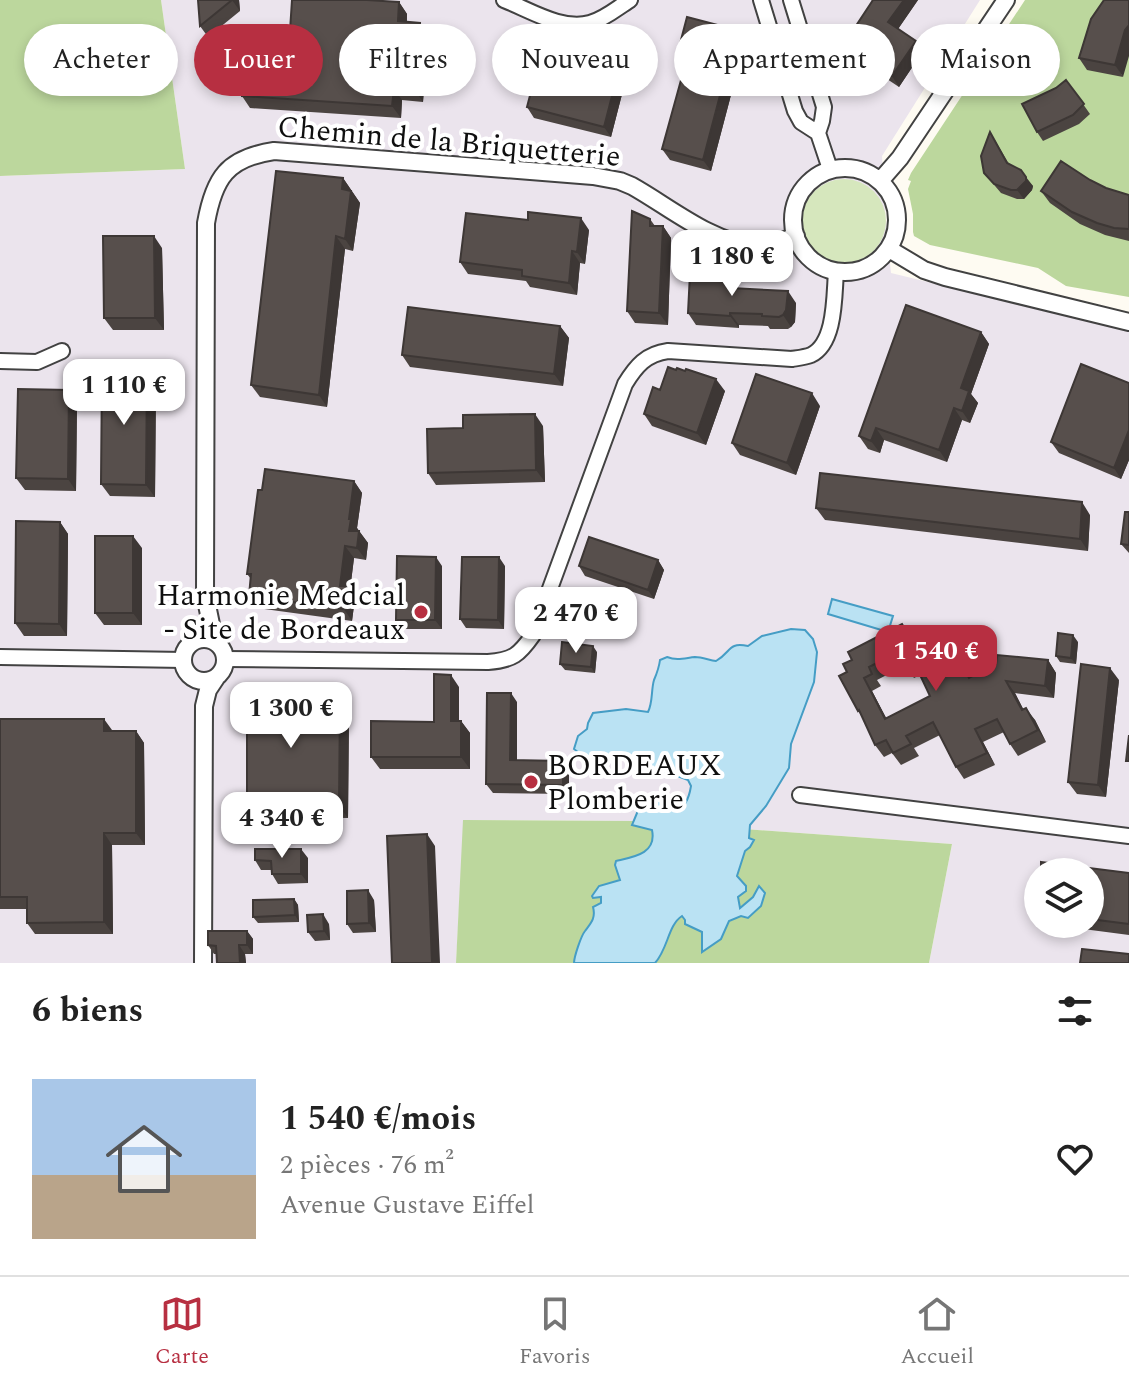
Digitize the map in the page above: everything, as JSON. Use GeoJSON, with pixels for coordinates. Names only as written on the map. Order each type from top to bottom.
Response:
{"type":"FeatureCollection","features":[{"type":"Feature","properties":{"kind":"street"},"geometry":{"type":"LineString","coordinates":[[504,0],[562,23],[577,25],[591,23],[630,0]]}},
{"type":"Feature","properties":{"kind":"street"},"geometry":{"type":"LineString","coordinates":[[761,0],[795,111],[801,122],[818,133]]}},
{"type":"Feature","properties":{"kind":"street"},"geometry":{"type":"LineString","coordinates":[[791,0],[824,107],[818,133],[830,169]]}},
{"type":"Feature","properties":{"kind":"street"},"geometry":{"type":"LineString","coordinates":[[880,181],[900,158],[1006,0]]}},
{"type":"Feature","properties":{"kind":"street","name":"Chemin de la Briquetterie"},"geometry":{"type":"LineString","coordinates":[[223,653],[213,634],[205,595],[206,223],[216,184],[239,161],[253,154],[274,151],[593,176],[632,186],[707,231],[739,243],[769,245],[796,236]]}},
{"type":"Feature","properties":{"kind":"street"},"geometry":{"type":"LineString","coordinates":[[830,169],[857,169],[880,181],[894,201],[897,226],[889,249],[873,265],[856,271],[836,272],[824,269],[803,252],[792,227],[795,202],[808,182],[830,169]]}},
{"type":"Feature","properties":{"kind":"street"},"geometry":{"type":"LineString","coordinates":[[889,249],[924,270],[945,277],[1129,322]]}},
{"type":"Feature","properties":{"kind":"street"},"geometry":{"type":"LineString","coordinates":[[191,644],[209,640],[223,653],[488,662],[507,660],[522,651],[533,635],[625,384],[636,367],[656,353],[668,351],[792,359],[812,354],[821,346],[831,325],[836,272]]}},
{"type":"Feature","properties":{"kind":"street"},"geometry":{"type":"LineString","coordinates":[[0,361],[37,362],[62,351]]}},
{"type":"Feature","properties":{"kind":"street","name":"Chemin de la Briquetterie"},"geometry":{"type":"LineString","coordinates":[[187,668],[184,654],[191,644],[205,595]]}},
{"type":"Feature","properties":{"kind":"street"},"geometry":{"type":"LineString","coordinates":[[203,963],[204,706],[208,690],[224,667],[223,653]]}},
{"type":"Feature","properties":{"kind":"street"},"geometry":{"type":"LineString","coordinates":[[0,657],[187,668],[203,681],[216,678]]}},
{"type":"Feature","properties":{"kind":"street"},"geometry":{"type":"LineString","coordinates":[[187,668],[204,706]]}},
{"type":"Feature","properties":{"kind":"street"},"geometry":{"type":"LineString","coordinates":[[800,795],[1129,836]]}},
{"type":"Feature","properties":{"kind":"shaded area"},"geometry":{"type":"Polygon","coordinates":[[[161,0],[980,0],[965,24],[911,24],[911,96],[920,96],[882,156],[891,273],[1129,331],[1129,963],[929,963],[952,844],[634,821],[464,820],[456,963],[0,963],[0,176],[185,169],[175,96],[178,96],[178,24],[164,24],[161,0]]]}},
{"type":"Feature","properties":{"kind":"green space"},"geometry":{"type":"Polygon","coordinates":[[[0,0],[161,0],[164,24],[24,24],[24,96],[175,96],[185,169],[0,176],[0,0]]]}},
{"type":"Feature","properties":{"kind":"green space"},"geometry":{"type":"Polygon","coordinates":[[[1025,0],[1129,0],[1129,297],[1066,286],[1038,268],[930,245],[914,236],[908,189],[911,181],[908,180],[962,96],[1060,96],[1060,24],[1009,24],[1025,0]]]}},
{"type":"Feature","properties":{"kind":"green space"},"geometry":{"type":"Polygon","coordinates":[[[844,179],[860,182],[874,191],[883,205],[886,221],[883,237],[874,251],[860,260],[844,263],[828,260],[814,251],[805,237],[802,221],[805,205],[814,191],[828,182],[844,179]]]}},
{"type":"Feature","properties":{"kind":"green space"},"geometry":{"type":"Polygon","coordinates":[[[463,820],[634,821],[952,844],[929,963],[456,963],[463,820]]]}},
{"type":"Feature","properties":{"kind":"water"},"geometry":{"type":"Polygon","coordinates":[[[832,599],[893,616],[888,632],[828,614],[832,599]]]}},
{"type":"Feature","properties":{"kind":"water"},"geometry":{"type":"Polygon","coordinates":[[[791,629],[805,630],[813,639],[817,652],[814,682],[791,744],[789,768],[766,806],[750,825],[749,838],[754,840],[745,851],[737,876],[746,886],[746,891],[738,897],[740,908],[753,897],[759,886],[765,893],[761,906],[748,918],[741,916],[729,921],[721,939],[702,952],[702,932],[685,924],[682,916],[674,925],[655,963],[574,963],[582,937],[591,923],[593,907],[601,903],[601,897],[592,896],[599,886],[620,880],[616,861],[642,853],[651,844],[652,830],[632,825],[637,813],[636,796],[668,801],[671,809],[676,809],[686,803],[691,786],[688,780],[633,764],[622,754],[584,757],[574,749],[578,736],[587,729],[593,713],[626,709],[648,712],[660,660],[695,657],[716,661],[733,647],[748,646],[762,636],[791,629]]]}},
{"type":"Feature","properties":{"kind":"building"},"geometry":{"type":"Polygon","coordinates":[[[198,0],[232,0],[202,24],[200,24],[198,0]]]}},
{"type":"Feature","properties":{"kind":"building"},"geometry":{"type":"Polygon","coordinates":[[[292,0],[399,2],[398,21],[420,24],[339,24],[339,96],[393,96],[392,106],[242,96],[323,96],[323,24],[290,24],[292,0]]]}},
{"type":"Feature","properties":{"kind":"building"},"geometry":{"type":"Polygon","coordinates":[[[873,0],[904,0],[888,22],[891,24],[857,24],[873,0]]]}},
{"type":"Feature","properties":{"kind":"building"},"geometry":{"type":"Polygon","coordinates":[[[1104,0],[1129,0],[1129,25],[1115,65],[1079,58],[1091,19],[1104,0]]]}},
{"type":"Feature","properties":{"kind":"building"},"geometry":{"type":"Polygon","coordinates":[[[687,17],[714,24],[685,24],[687,17]]]}},
{"type":"Feature","properties":{"kind":"building"},"geometry":{"type":"Polygon","coordinates":[[[895,27],[911,38],[911,48],[895,72],[895,27]]]}},
{"type":"Feature","properties":{"kind":"building"},"geometry":{"type":"Polygon","coordinates":[[[1066,80],[1084,104],[1073,115],[1037,132],[1022,104],[1039,96],[1060,96],[1060,85],[1066,80]]]}},
{"type":"Feature","properties":{"kind":"building"},"geometry":{"type":"Polygon","coordinates":[[[530,96],[612,96],[604,127],[527,107],[530,96]]]}},
{"type":"Feature","properties":{"kind":"building"},"geometry":{"type":"Polygon","coordinates":[[[677,96],[720,96],[703,160],[662,149],[677,96]]]}},
{"type":"Feature","properties":{"kind":"building"},"geometry":{"type":"Polygon","coordinates":[[[990,132],[1007,163],[1021,170],[1026,177],[1017,190],[994,184],[984,173],[981,156],[990,132]]]}},
{"type":"Feature","properties":{"kind":"building"},"geometry":{"type":"Polygon","coordinates":[[[1061,161],[1106,188],[1129,195],[1129,229],[1097,223],[1072,212],[1041,191],[1061,161]]]}},
{"type":"Feature","properties":{"kind":"building"},"geometry":{"type":"Polygon","coordinates":[[[276,171],[343,178],[342,189],[351,191],[345,239],[336,236],[319,395],[251,385],[276,171]]]}},
{"type":"Feature","properties":{"kind":"building"},"geometry":{"type":"Polygon","coordinates":[[[632,211],[650,219],[650,226],[663,226],[659,313],[627,311],[632,211]]]}},
{"type":"Feature","properties":{"kind":"building"},"geometry":{"type":"Polygon","coordinates":[[[528,212],[581,218],[577,252],[572,251],[569,283],[522,276],[522,270],[460,262],[466,213],[528,220],[528,212]]]}},
{"type":"Feature","properties":{"kind":"building"},"geometry":{"type":"Polygon","coordinates":[[[103,236],[154,236],[155,318],[104,318],[103,236]]]}},
{"type":"Feature","properties":{"kind":"building"},"geometry":{"type":"Polygon","coordinates":[[[690,273],[711,274],[711,279],[731,279],[731,288],[788,291],[786,310],[779,317],[688,313],[690,273]]]}},
{"type":"Feature","properties":{"kind":"building"},"geometry":{"type":"Polygon","coordinates":[[[906,305],[981,332],[961,388],[969,391],[962,411],[954,408],[939,450],[876,428],[871,441],[859,436],[906,305]]]}},
{"type":"Feature","properties":{"kind":"building"},"geometry":{"type":"Polygon","coordinates":[[[408,307],[560,326],[554,374],[402,355],[408,307]]]}},
{"type":"Feature","properties":{"kind":"building"},"geometry":{"type":"Polygon","coordinates":[[[1081,364],[1129,383],[1129,430],[1114,468],[1051,442],[1081,364]]]}},
{"type":"Feature","properties":{"kind":"building"},"geometry":{"type":"Polygon","coordinates":[[[668,367],[686,369],[716,379],[697,433],[644,414],[653,387],[660,390],[668,367]]]}},
{"type":"Feature","properties":{"kind":"building"},"geometry":{"type":"Polygon","coordinates":[[[102,370],[147,370],[146,485],[101,484],[102,370]]]}},
{"type":"Feature","properties":{"kind":"building"},"geometry":{"type":"Polygon","coordinates":[[[756,374],[812,393],[787,463],[732,443],[756,374]]]}},
{"type":"Feature","properties":{"kind":"building"},"geometry":{"type":"Polygon","coordinates":[[[18,389],[69,390],[68,479],[16,478],[18,389]]]}},
{"type":"Feature","properties":{"kind":"building"},"geometry":{"type":"Polygon","coordinates":[[[535,414],[536,470],[428,473],[427,429],[463,428],[463,415],[535,414]]]}},
{"type":"Feature","properties":{"kind":"building"},"geometry":{"type":"Polygon","coordinates":[[[265,469],[354,481],[349,531],[359,531],[357,548],[345,546],[340,586],[347,586],[344,609],[249,596],[251,574],[247,574],[258,490],[262,490],[265,469]]]}},
{"type":"Feature","properties":{"kind":"building"},"geometry":{"type":"Polygon","coordinates":[[[820,473],[1082,502],[1080,539],[816,508],[820,473]]]}},
{"type":"Feature","properties":{"kind":"building"},"geometry":{"type":"Polygon","coordinates":[[[1125,512],[1129,512],[1129,545],[1121,544],[1125,512]]]}},
{"type":"Feature","properties":{"kind":"building"},"geometry":{"type":"Polygon","coordinates":[[[16,521],[60,522],[59,624],[15,623],[16,521]]]}},
{"type":"Feature","properties":{"kind":"building"},"geometry":{"type":"Polygon","coordinates":[[[95,536],[133,536],[133,613],[95,613],[95,536]]]}},
{"type":"Feature","properties":{"kind":"building"},"geometry":{"type":"Polygon","coordinates":[[[589,537],[658,560],[648,590],[579,566],[589,537]]]}},
{"type":"Feature","properties":{"kind":"building"},"geometry":{"type":"Polygon","coordinates":[[[397,556],[436,557],[435,620],[396,620],[397,556]]]}},
{"type":"Feature","properties":{"kind":"building"},"geometry":{"type":"Polygon","coordinates":[[[462,557],[499,557],[498,620],[460,619],[462,557]]]}},
{"type":"Feature","properties":{"kind":"building"},"geometry":{"type":"Polygon","coordinates":[[[902,624],[912,642],[930,633],[944,658],[956,652],[969,678],[996,664],[997,655],[1048,660],[1045,686],[1006,681],[1022,710],[1026,708],[1038,730],[1010,744],[997,719],[975,729],[987,753],[956,767],[933,722],[906,736],[911,744],[893,753],[886,740],[875,745],[839,676],[847,672],[843,664],[852,660],[848,652],[902,624]],[[894,654],[869,667],[872,674],[864,678],[885,719],[930,696],[914,662],[906,666],[902,658],[894,654]]]}},
{"type":"Feature","properties":{"kind":"building"},"geometry":{"type":"Polygon","coordinates":[[[1058,633],[1073,635],[1071,658],[1056,656],[1058,633]]]}},
{"type":"Feature","properties":{"kind":"building"},"geometry":{"type":"Polygon","coordinates":[[[562,642],[593,646],[591,667],[560,664],[562,642]]]}},
{"type":"Feature","properties":{"kind":"building"},"geometry":{"type":"Polygon","coordinates":[[[1081,664],[1110,668],[1098,785],[1068,782],[1081,664]]]}},
{"type":"Feature","properties":{"kind":"building"},"geometry":{"type":"Polygon","coordinates":[[[434,674],[451,675],[451,721],[461,721],[461,757],[371,757],[371,721],[434,722],[434,674]]]}},
{"type":"Feature","properties":{"kind":"building"},"geometry":{"type":"Polygon","coordinates":[[[236,688],[268,688],[267,700],[340,701],[339,806],[247,805],[247,711],[236,712],[236,688]]]}},
{"type":"Feature","properties":{"kind":"building"},"geometry":{"type":"Polygon","coordinates":[[[487,693],[511,693],[510,760],[563,761],[563,785],[486,784],[487,693]]]}},
{"type":"Feature","properties":{"kind":"building"},"geometry":{"type":"Polygon","coordinates":[[[0,719],[104,719],[104,731],[136,731],[136,833],[104,833],[104,922],[27,923],[27,897],[0,897],[0,719]]]}},
{"type":"Feature","properties":{"kind":"building"},"geometry":{"type":"Polygon","coordinates":[[[427,834],[432,963],[392,963],[387,836],[427,834]]]}},
{"type":"Feature","properties":{"kind":"building"},"geometry":{"type":"Polygon","coordinates":[[[255,849],[301,849],[301,874],[272,874],[271,861],[255,860],[255,849]]]}},
{"type":"Feature","properties":{"kind":"building"},"geometry":{"type":"Polygon","coordinates":[[[1104,870],[1129,873],[1129,924],[1104,921],[1104,870]]]}},
{"type":"Feature","properties":{"kind":"building"},"geometry":{"type":"Polygon","coordinates":[[[368,890],[369,923],[347,924],[347,891],[368,890]]]}},
{"type":"Feature","properties":{"kind":"building"},"geometry":{"type":"Polygon","coordinates":[[[294,899],[295,915],[253,917],[253,900],[294,899]]]}},
{"type":"Feature","properties":{"kind":"building"},"geometry":{"type":"Polygon","coordinates":[[[323,914],[324,931],[308,932],[307,915],[323,914]]]}},
{"type":"Feature","properties":{"kind":"building"},"geometry":{"type":"Polygon","coordinates":[[[208,931],[247,931],[247,945],[239,945],[240,963],[217,963],[216,946],[208,945],[208,931]]]}},
{"type":"Feature","properties":{"kind":"building"},"geometry":{"type":"Polygon","coordinates":[[[1082,949],[1129,954],[1129,963],[1080,963],[1082,949]]]}},
{"type":"Feature","properties":{"kind":"place","name":"Harmonie Medcial - Site de Bordeaux"},"geometry":{"type":"Point","coordinates":[421,612]}},
{"type":"Feature","properties":{"kind":"place","name":"BORDEAUX Plomberie"},"geometry":{"type":"Point","coordinates":[531,782]}}]}
